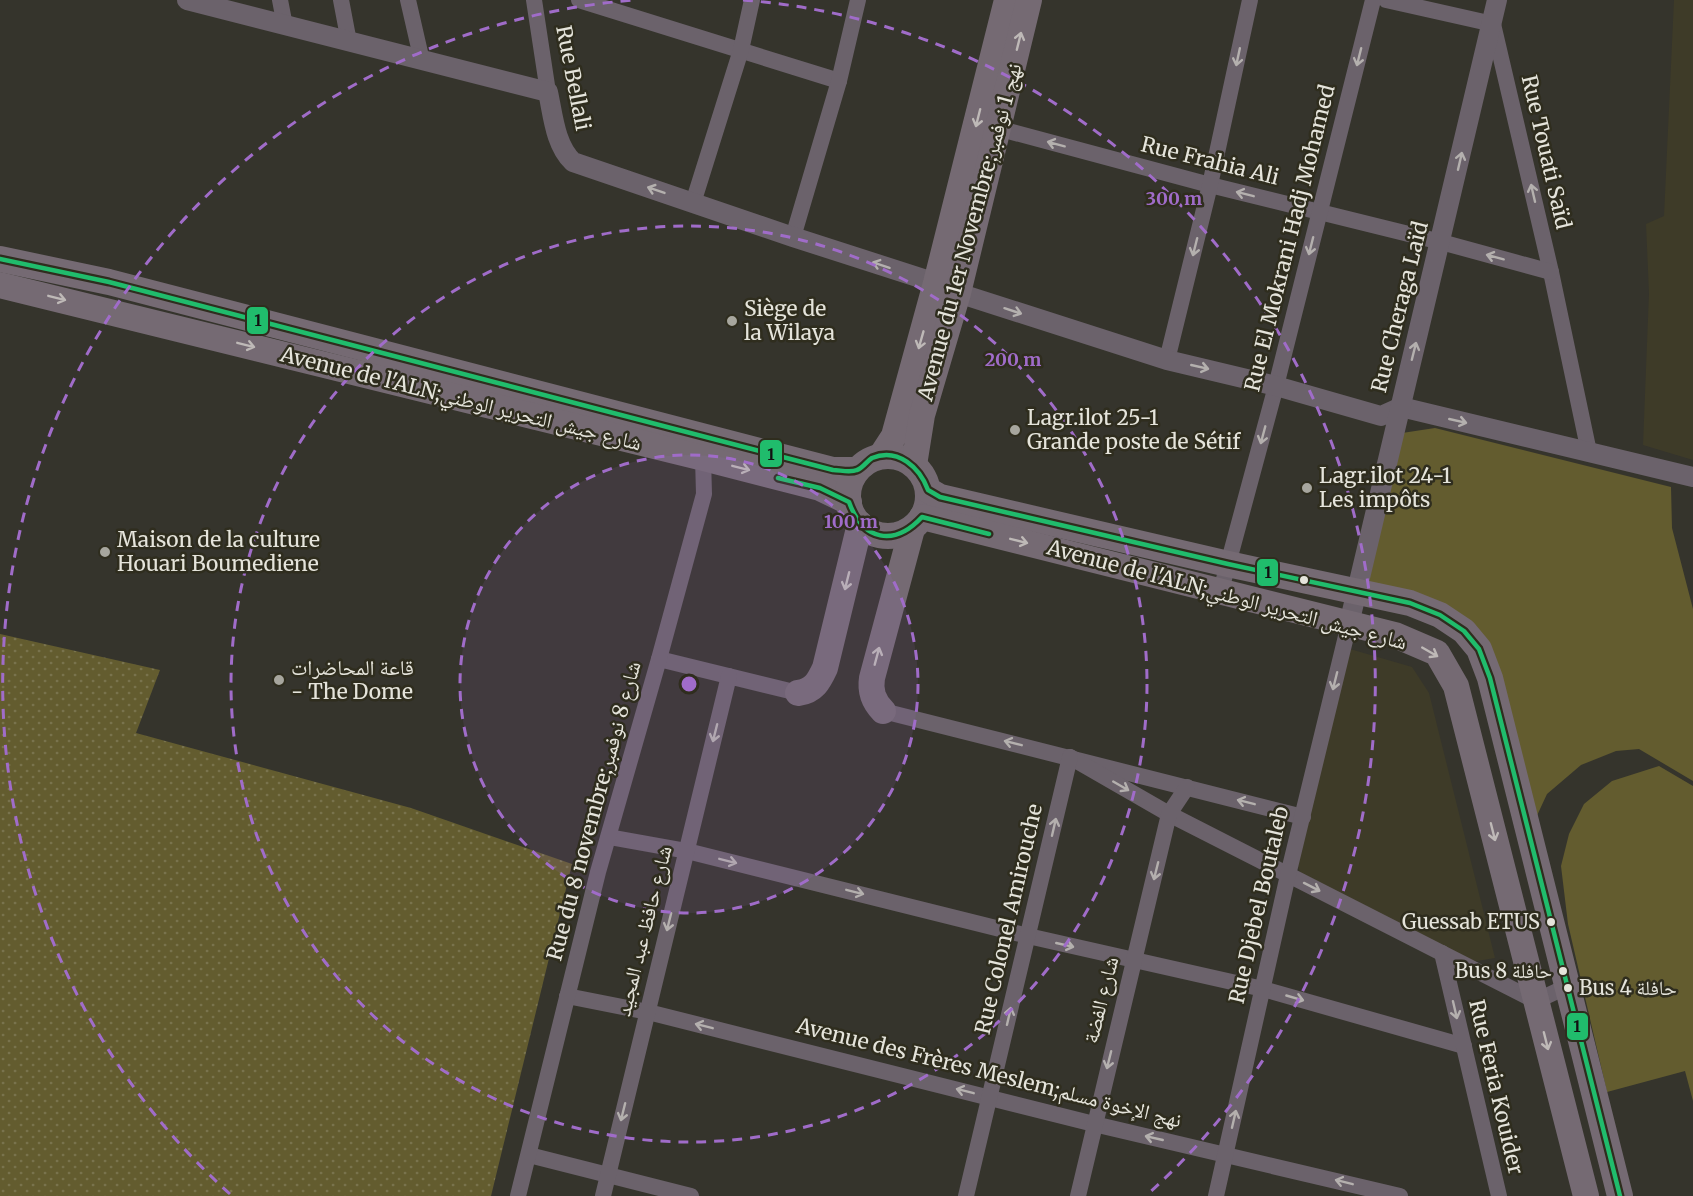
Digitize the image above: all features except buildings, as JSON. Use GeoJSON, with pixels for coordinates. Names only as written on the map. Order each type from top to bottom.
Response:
{"type":"FeatureCollection","features":[{"type":"Feature","properties":{"kind":"main road","name":"Avenue du 1er Novembre;نهج 1 نوفمبر"},"geometry":{"type":"LineString","coordinates":[[914,465],[947,288],[1007,0]]}},
{"type":"Feature","properties":{"kind":"main road","name":"Avenue du 1er Novembre;نهج 1 نوفمبر"},"geometry":{"type":"LineString","coordinates":[[881,456],[894,436],[947,288],[997,128],[1029,0]]}},
{"type":"Feature","properties":{"kind":"main road","name":"Avenue de l'ALN;شارع جيش التحرير الوطني"},"geometry":{"type":"LineString","coordinates":[[0,259],[109,282],[706,448],[820,489],[855,513],[872,533],[885,537],[899,535],[917,523],[1221,590],[1395,635],[1437,653],[1456,686],[1584,1193]]}},
{"type":"Feature","properties":{"kind":"main road","name":"Avenue de l'ALN;شارع جيش التحرير الوطني"},"geometry":{"type":"LineString","coordinates":[[0,285],[706,448],[833,470],[857,470]]}},
{"type":"Feature","properties":{"kind":"main road"},"geometry":{"type":"LineString","coordinates":[[798,693],[810,690],[817,684],[825,668],[855,513],[849,485],[857,470],[868,460],[881,456],[899,457],[914,465],[923,476],[928,490],[928,504],[917,523],[902,559],[872,678],[872,692],[883,711]]}},
{"type":"Feature","properties":{"kind":"main road","name":"Avenue de l'ALN;شارع جيش التحرير الوطني"},"geometry":{"type":"LineString","coordinates":[[928,490],[940,496],[1228,564],[1410,603],[1440,615],[1464,631],[1479,649],[1490,678],[1620,1196]]}},
{"type":"Feature","properties":{"kind":"street"},"geometry":{"type":"LineString","coordinates":[[188,0],[214,4],[285,26],[548,92]]}},
{"type":"Feature","properties":{"kind":"street"},"geometry":{"type":"LineString","coordinates":[[280,0],[285,26]]}},
{"type":"Feature","properties":{"kind":"street"},"geometry":{"type":"LineString","coordinates":[[341,0],[349,42]]}},
{"type":"Feature","properties":{"kind":"street"},"geometry":{"type":"LineString","coordinates":[[408,0],[422,61]]}},
{"type":"Feature","properties":{"kind":"street","name":"Rue Bellali"},"geometry":{"type":"LineString","coordinates":[[534,0],[548,92],[564,154],[573,162],[693,203]]}},
{"type":"Feature","properties":{"kind":"street"},"geometry":{"type":"LineString","coordinates":[[579,0],[839,81]]}},
{"type":"Feature","properties":{"kind":"street"},"geometry":{"type":"LineString","coordinates":[[752,0],[741,50],[693,203],[1167,360],[1276,386],[1381,416],[1401,407],[1693,477]]}},
{"type":"Feature","properties":{"kind":"street"},"geometry":{"type":"LineString","coordinates":[[793,237],[839,81],[858,0]]}},
{"type":"Feature","properties":{"kind":"street"},"geometry":{"type":"LineString","coordinates":[[1167,360],[1210,185],[1250,0]]}},
{"type":"Feature","properties":{"kind":"street","name":"Rue El Mokrani Hadj Mohamed"},"geometry":{"type":"LineString","coordinates":[[1221,590],[1276,386],[1373,0]]}},
{"type":"Feature","properties":{"kind":"street"},"geometry":{"type":"LineString","coordinates":[[1386,0],[1492,24]]}},
{"type":"Feature","properties":{"kind":"street","name":"Rue Cheraga Laïd"},"geometry":{"type":"LineString","coordinates":[[1349,624],[1497,0]]}},
{"type":"Feature","properties":{"kind":"street","name":"Rue Touati Saïd"},"geometry":{"type":"LineString","coordinates":[[1492,24],[1551,272],[1589,452]]}},
{"type":"Feature","properties":{"kind":"street","name":"Rue Frahia Ali"},"geometry":{"type":"LineString","coordinates":[[997,128],[1551,272]]}},
{"type":"Feature","properties":{"kind":"street","name":"Rue du 8 novembre;شارع 8 نوفمبر"},"geometry":{"type":"LineString","coordinates":[[519,1196],[598,872],[704,494],[706,448]]}},
{"type":"Feature","properties":{"kind":"street","name":"Rue Djebel Boutaleb"},"geometry":{"type":"LineString","coordinates":[[1216,1196],[1288,875],[1349,624]]}},
{"type":"Feature","properties":{"kind":"street"},"geometry":{"type":"LineString","coordinates":[[659,659],[798,693]]}},
{"type":"Feature","properties":{"kind":"street","name":"شارع حافظ عبد المجيد"},"geometry":{"type":"LineString","coordinates":[[603,1196],[729,676]]}},
{"type":"Feature","properties":{"kind":"street"},"geometry":{"type":"LineString","coordinates":[[883,711],[1303,817]]}},
{"type":"Feature","properties":{"kind":"street"},"geometry":{"type":"LineString","coordinates":[[1070,758],[1169,814],[1536,1001],[1568,986]]}},
{"type":"Feature","properties":{"kind":"street","name":"Rue Colonel Amirouche"},"geometry":{"type":"LineString","coordinates":[[966,1196],[1070,758]]}},
{"type":"Feature","properties":{"kind":"street"},"geometry":{"type":"LineString","coordinates":[[1169,814],[1187,787]]}},
{"type":"Feature","properties":{"kind":"street","name":"شارع الفضة"},"geometry":{"type":"LineString","coordinates":[[1078,1196],[1169,814]]}},
{"type":"Feature","properties":{"kind":"street"},"geometry":{"type":"LineString","coordinates":[[609,837],[687,851],[1028,936],[1263,989],[1464,1046]]}},
{"type":"Feature","properties":{"kind":"street","name":"Rue Feria Kouider"},"geometry":{"type":"LineString","coordinates":[[1442,953],[1499,1196]]}},
{"type":"Feature","properties":{"kind":"street","name":"Avenue des Frères Meslem;نهج الإخوة مسلم"},"geometry":{"type":"LineString","coordinates":[[567,996],[648,1012],[1094,1124],[1401,1196]]}},
{"type":"Feature","properties":{"kind":"street"},"geometry":{"type":"LineString","coordinates":[[529,1155],[691,1196]]}},
{"type":"Feature","properties":{"kind":"shaded area"},"geometry":{"type":"Polygon","coordinates":[[[1674,0],[1693,0],[1693,460],[1643,445],[1649,293],[1646,224],[1664,216],[1674,0]]]}},
{"type":"Feature","properties":{"kind":"shaded area"},"geometry":{"type":"Polygon","coordinates":[[[1435,428],[1671,487],[1672,528],[1693,609],[1693,781],[1639,749],[1616,751],[1581,765],[1547,794],[1534,822],[1492,655],[1365,586],[1402,433],[1435,428]]]}},
{"type":"Feature","properties":{"kind":"shaded area"},"geometry":{"type":"Polygon","coordinates":[[[0,634],[160,670],[136,733],[411,808],[572,864],[491,1196],[0,1196],[0,634]]]}},
{"type":"Feature","properties":{"kind":"shaded area"},"geometry":{"type":"Polygon","coordinates":[[[1350,649],[1412,667],[1429,693],[1495,958],[1471,962],[1301,876],[1296,860],[1350,649]]]}},
{"type":"Feature","properties":{"kind":"shaded area"},"geometry":{"type":"Polygon","coordinates":[[[1659,766],[1693,786],[1693,1101],[1685,1071],[1607,1092],[1568,924],[1561,866],[1569,834],[1584,804],[1612,781],[1659,766]]]}},
{"type":"Feature","properties":{"kind":"transit line","name":"1"},"geometry":{"type":"LineString","coordinates":[[0,259],[109,282],[833,470],[854,471],[872,458],[891,455],[899,457],[914,467],[928,490],[940,497],[1228,564],[1410,603],[1440,615],[1464,631],[1479,649],[1490,678],[1620,1196]]}},
{"type":"Feature","properties":{"kind":"transit line","name":"1"},"geometry":{"type":"LineString","coordinates":[[778,478],[820,488],[849,502],[862,525],[880,535],[890,536],[901,533],[922,517],[989,534]]}},
{"type":"Feature","properties":{"kind":"place","name":"Siège de la Wilaya"},"geometry":{"type":"Point","coordinates":[732,321]}},
{"type":"Feature","properties":{"kind":"place","name":"Lagr.ilot 25-1 Grande poste de Sétif"},"geometry":{"type":"Point","coordinates":[1015,430]}},
{"type":"Feature","properties":{"kind":"place","name":"Lagr.ilot 24-1 Les impôts"},"geometry":{"type":"Point","coordinates":[1307,488]}},
{"type":"Feature","properties":{"kind":"place","name":"Maison de la culture Houari Boumediene"},"geometry":{"type":"Point","coordinates":[105,552]}},
{"type":"Feature","properties":{"kind":"place","name":"قاعة المحاضرات - The Dome"},"geometry":{"type":"Point","coordinates":[279,680]}},
{"type":"Feature","properties":{"kind":"place","name":"Guessab ETUS"},"geometry":{"type":"Point","coordinates":[1551,922]}},
{"type":"Feature","properties":{"kind":"place","name":"Bus حافلة 8"},"geometry":{"type":"Point","coordinates":[1563,971]}},
{"type":"Feature","properties":{"kind":"place","name":"Bus حافلة 4"},"geometry":{"type":"Point","coordinates":[1568,988]}}]}
